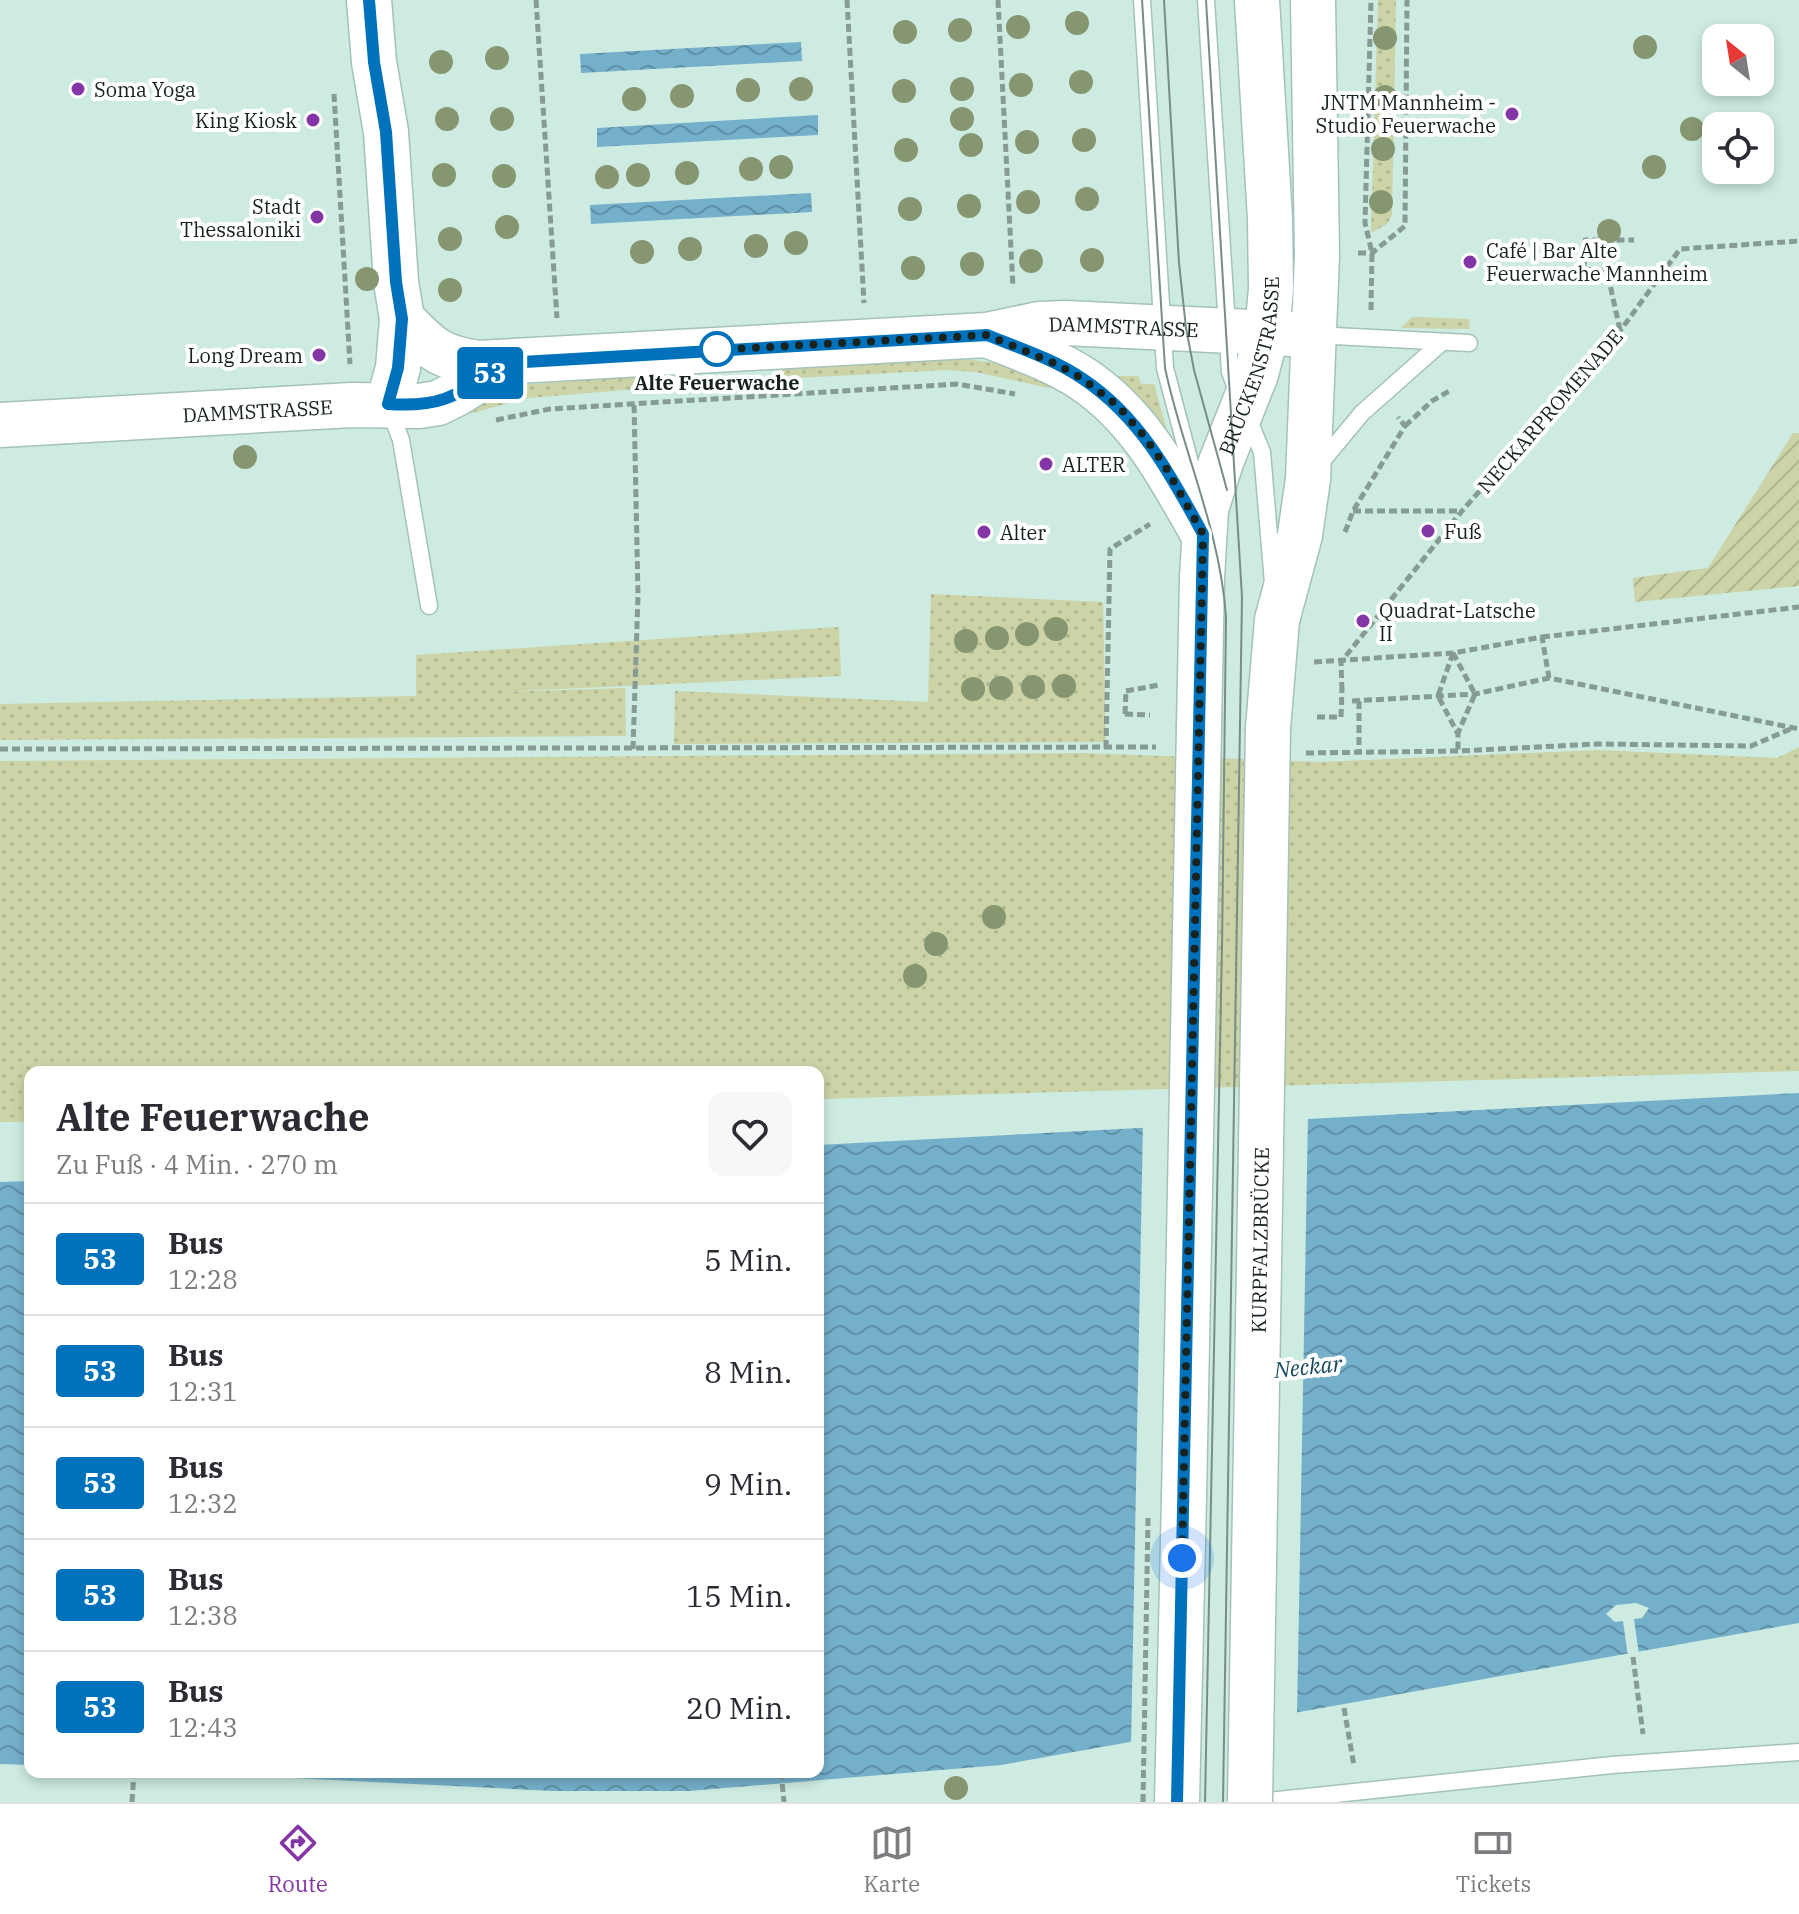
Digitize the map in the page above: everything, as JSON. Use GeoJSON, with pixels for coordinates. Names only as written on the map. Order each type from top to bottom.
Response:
{"type":"FeatureCollection","features":[{"type":"Feature","properties":{"kind":"main road"},"geometry":{"type":"LineString","coordinates":[[369,0],[374,62],[386,132],[396,282],[402,319],[398,368],[370,404]]}},
{"type":"Feature","properties":{"kind":"main road","name":"BRÜCKENSTRASSE"},"geometry":{"type":"LineString","coordinates":[[1182,737],[1206,509],[1256,374],[1247,331],[1271,289],[1257,0]]}},
{"type":"Feature","properties":{"kind":"main road"},"geometry":{"type":"LineString","coordinates":[[1277,620],[1300,535],[1308,479],[1317,152],[1313,0]]}},
{"type":"Feature","properties":{"kind":"main road","name":"DAMMSTRASSE"},"geometry":{"type":"LineString","coordinates":[[402,319],[428,345],[451,359],[478,363],[987,335],[1039,324],[1314,335]]}},
{"type":"Feature","properties":{"kind":"main road"},"geometry":{"type":"LineString","coordinates":[[987,335],[1056,364],[1083,379],[1118,406],[1165,466],[1203,534]]}},
{"type":"Feature","properties":{"kind":"main road","name":"DAMMSTRASSE"},"geometry":{"type":"LineString","coordinates":[[0,425],[370,404],[419,406],[438,403],[506,363]]}},
{"type":"Feature","properties":{"kind":"main road","name":"KURPFALZBRÜCKE"},"geometry":{"type":"LineString","coordinates":[[1250,1802],[1268,728],[1277,620]]}},
{"type":"Feature","properties":{"kind":"main road"},"geometry":{"type":"LineString","coordinates":[[1177,1802],[1182,737]]}},
{"type":"Feature","properties":{"kind":"lane"},"geometry":{"type":"LineString","coordinates":[[1142,0],[1165,368],[1174,413],[1196,481],[1203,534]]}},
{"type":"Feature","properties":{"kind":"lane"},"geometry":{"type":"LineString","coordinates":[[1206,0],[1247,331]]}},
{"type":"Feature","properties":{"kind":"lane"},"geometry":{"type":"LineString","coordinates":[[1314,335],[1469,343]]}},
{"type":"Feature","properties":{"kind":"lane"},"geometry":{"type":"LineString","coordinates":[[1308,479],[1380,395],[1441,343]]}},
{"type":"Feature","properties":{"kind":"lane"},"geometry":{"type":"LineString","coordinates":[[370,404],[401,440],[429,606]]}},
{"type":"Feature","properties":{"kind":"lane"},"geometry":{"type":"LineString","coordinates":[[1243,406],[1262,452],[1277,620]]}},
{"type":"Feature","properties":{"kind":"lane"},"geometry":{"type":"LineString","coordinates":[[1259,1802],[1646,1763],[1799,1752]]}},
{"type":"Feature","properties":{"kind":"path"},"geometry":{"type":"LineString","coordinates":[[536,0],[558,333]]}},
{"type":"Feature","properties":{"kind":"path"},"geometry":{"type":"LineString","coordinates":[[847,0],[864,316]]}},
{"type":"Feature","properties":{"kind":"path"},"geometry":{"type":"LineString","coordinates":[[998,0],[1014,294]]}},
{"type":"Feature","properties":{"kind":"path"},"geometry":{"type":"LineString","coordinates":[[1371,0],[1365,223],[1372,253],[1405,226],[1407,0]]}},
{"type":"Feature","properties":{"kind":"path"},"geometry":{"type":"LineString","coordinates":[[334,92],[370,404]]}},
{"type":"Feature","properties":{"kind":"path"},"geometry":{"type":"LineString","coordinates":[[1620,331],[1607,271],[1584,269],[1585,240],[1634,240]]}},
{"type":"Feature","properties":{"kind":"path","name":"NECKARPROMENADE"},"geometry":{"type":"LineString","coordinates":[[1341,662],[1462,511],[1620,331],[1680,249],[1799,241]]}},
{"type":"Feature","properties":{"kind":"path"},"geometry":{"type":"LineString","coordinates":[[482,423],[550,409],[957,384],[1025,398]]}},
{"type":"Feature","properties":{"kind":"path"},"geometry":{"type":"LineString","coordinates":[[1343,538],[1353,511],[1405,426],[1432,401],[1451,390]]}},
{"type":"Feature","properties":{"kind":"path"},"geometry":{"type":"LineString","coordinates":[[1380,395],[1405,426]]}},
{"type":"Feature","properties":{"kind":"path"},"geometry":{"type":"LineString","coordinates":[[633,749],[638,595],[634,403]]}},
{"type":"Feature","properties":{"kind":"path"},"geometry":{"type":"LineString","coordinates":[[1353,511],[1462,511]]}},
{"type":"Feature","properties":{"kind":"path"},"geometry":{"type":"LineString","coordinates":[[1106,748],[1110,549],[1156,520]]}},
{"type":"Feature","properties":{"kind":"path"},"geometry":{"type":"LineString","coordinates":[[1305,662],[1453,653],[1542,637],[1799,607]]}},
{"type":"Feature","properties":{"kind":"path"},"geometry":{"type":"LineString","coordinates":[[1542,637],[1549,678]]}},
{"type":"Feature","properties":{"kind":"path"},"geometry":{"type":"LineString","coordinates":[[1453,653],[1475,694]]}},
{"type":"Feature","properties":{"kind":"path"},"geometry":{"type":"LineString","coordinates":[[1453,653],[1438,696],[1458,734]]}},
{"type":"Feature","properties":{"kind":"path"},"geometry":{"type":"LineString","coordinates":[[1317,717],[1341,717],[1341,662]]}},
{"type":"Feature","properties":{"kind":"path"},"geometry":{"type":"LineString","coordinates":[[1359,753],[1355,701],[1475,694],[1549,678],[1796,728]]}},
{"type":"Feature","properties":{"kind":"path"},"geometry":{"type":"LineString","coordinates":[[1150,715],[1125,714],[1126,691],[1164,684],[1164,698]]}},
{"type":"Feature","properties":{"kind":"path"},"geometry":{"type":"LineString","coordinates":[[1458,751],[1458,734],[1475,694]]}},
{"type":"Feature","properties":{"kind":"path"},"geometry":{"type":"LineString","coordinates":[[1305,753],[1458,751],[1597,744],[1751,746],[1796,728]]}},
{"type":"Feature","properties":{"kind":"path"},"geometry":{"type":"LineString","coordinates":[[0,749],[1106,748],[1182,737]]}},
{"type":"Feature","properties":{"kind":"path"},"geometry":{"type":"LineString","coordinates":[[1633,1657],[1646,1763]]}},
{"type":"Feature","properties":{"kind":"path"},"geometry":{"type":"LineString","coordinates":[[1344,1708],[1358,1792]]}},
{"type":"Feature","properties":{"kind":"path"},"geometry":{"type":"LineString","coordinates":[[132,1802],[134,1778]]}},
{"type":"Feature","properties":{"kind":"path"},"geometry":{"type":"LineString","coordinates":[[782,1778],[784,1802]]}},
{"type":"Feature","properties":{"kind":"green space"},"geometry":{"type":"Polygon","coordinates":[[[1378,0],[1396,0],[1392,215],[1387,224],[1371,233],[1378,0]]]}},
{"type":"Feature","properties":{"kind":"green space"},"geometry":{"type":"Polygon","coordinates":[[[1412,317],[1470,319],[1469,329],[1401,328],[1412,317]]]}},
{"type":"Feature","properties":{"kind":"green space"},"geometry":{"type":"Polygon","coordinates":[[[951,359],[1004,365],[1053,385],[1049,388],[976,372],[947,370],[778,379],[778,367],[951,359]]]}},
{"type":"Feature","properties":{"kind":"green space"},"geometry":{"type":"Polygon","coordinates":[[[660,374],[661,387],[528,398],[461,416],[497,392],[522,385],[660,374]]]}},
{"type":"Feature","properties":{"kind":"green space"},"geometry":{"type":"Polygon","coordinates":[[[1112,376],[1138,376],[1141,384],[1154,384],[1169,438],[1112,376]]]}},
{"type":"Feature","properties":{"kind":"green space"},"geometry":{"type":"Polygon","coordinates":[[[1793,433],[1799,433],[1799,586],[1635,602],[1633,578],[1708,568],[1793,433]]]}},
{"type":"Feature","properties":{"kind":"green space"},"geometry":{"type":"Polygon","coordinates":[[[931,594],[1103,602],[1106,742],[674,744],[675,691],[928,702],[931,594]]]}},
{"type":"Feature","properties":{"kind":"green space"},"geometry":{"type":"Polygon","coordinates":[[[839,627],[841,676],[497,692],[625,688],[626,736],[0,740],[0,704],[416,696],[416,655],[839,627]]]}},
{"type":"Feature","properties":{"kind":"green space"},"geometry":{"type":"Polygon","coordinates":[[[1799,747],[1799,1071],[824,1099],[824,1066],[24,1066],[24,1122],[0,1122],[0,761],[1084,753],[1320,762],[1598,750],[1777,758],[1799,747]]]}},
{"type":"Feature","properties":{"kind":"water"},"geometry":{"type":"Polygon","coordinates":[[[801,42],[802,61],[581,73],[580,54],[801,42]]]}},
{"type":"Feature","properties":{"kind":"water"},"geometry":{"type":"Polygon","coordinates":[[[818,115],[818,135],[597,147],[597,128],[818,115]]]}},
{"type":"Feature","properties":{"kind":"water"},"geometry":{"type":"Polygon","coordinates":[[[811,193],[812,212],[591,224],[590,205],[811,193]]]}},
{"type":"Feature","properties":{"kind":"water","name":"Neckar"},"geometry":{"type":"Polygon","coordinates":[[[1799,1093],[1799,1623],[1001,1765],[689,1791],[553,1791],[292,1778],[824,1778],[824,1145],[1799,1093]]]}},
{"type":"Feature","properties":{"kind":"water"},"geometry":{"type":"Polygon","coordinates":[[[24,1181],[24,1765],[0,1764],[0,1182],[24,1181]]]}},
{"type":"Feature","properties":{"kind":"pier"},"geometry":{"type":"Polygon","coordinates":[[[1308,1115],[1297,1716],[1131,1746],[1143,1123],[1308,1115]]]}},
{"type":"Feature","properties":{"kind":"pier"},"geometry":{"type":"Polygon","coordinates":[[[1636,1603],[1649,1608],[1642,1618],[1634,1619],[1639,1655],[1628,1657],[1623,1621],[1615,1622],[1606,1614],[1616,1605],[1636,1603]]]}},
{"type":"Feature","properties":{"kind":"tram line"},"geometry":{"type":"LineString","coordinates":[[1142,0],[1165,368],[1209,522],[1226,617],[1205,1802]]}},
{"type":"Feature","properties":{"kind":"tram line"},"geometry":{"type":"LineString","coordinates":[[1164,0],[1179,263],[1186,328],[1194,370],[1227,490]]}},
{"type":"Feature","properties":{"kind":"tram line"},"geometry":{"type":"LineString","coordinates":[[1206,0],[1242,597],[1223,1802]]}},
{"type":"Feature","properties":{"kind":"bus line","name":"53"},"geometry":{"type":"LineString","coordinates":[[369,0],[374,62],[386,132],[396,282],[402,319],[398,368],[388,404],[419,406],[438,403],[506,363],[987,335],[1056,364],[1083,379],[1118,406],[1165,466],[1203,534],[1177,1802]]}},
{"type":"Feature","properties":{"kind":"place","name":"Soma Yoga"},"geometry":{"type":"Point","coordinates":[78,89]}},
{"type":"Feature","properties":{"kind":"place","name":"JNTM Mannheim - Studio Feuerwache"},"geometry":{"type":"Point","coordinates":[1512,114]}},
{"type":"Feature","properties":{"kind":"place","name":"King Kiosk"},"geometry":{"type":"Point","coordinates":[313,120]}},
{"type":"Feature","properties":{"kind":"place","name":"Stadt Thessaloniki"},"geometry":{"type":"Point","coordinates":[317,217]}},
{"type":"Feature","properties":{"kind":"place","name":"Café | Bar Alte Feuerwache Mannheim"},"geometry":{"type":"Point","coordinates":[1470,262]}},
{"type":"Feature","properties":{"kind":"place","name":"Alte Feuerwache"},"geometry":{"type":"Point","coordinates":[717,349]}},
{"type":"Feature","properties":{"kind":"place","name":"Long Dream"},"geometry":{"type":"Point","coordinates":[319,355]}},
{"type":"Feature","properties":{"kind":"place","name":"ALTER"},"geometry":{"type":"Point","coordinates":[1046,464]}},
{"type":"Feature","properties":{"kind":"place","name":"Fuß"},"geometry":{"type":"Point","coordinates":[1428,531]}},
{"type":"Feature","properties":{"kind":"place","name":"Alter"},"geometry":{"type":"Point","coordinates":[984,532]}},
{"type":"Feature","properties":{"kind":"place","name":"Quadrat-Latsche II"},"geometry":{"type":"Point","coordinates":[1363,621]}},
{"type":"Feature","properties":{"kind":"route"},"geometry":{"type":"LineString","coordinates":[[717,349],[987,335],[1056,364],[1083,379],[1118,406],[1165,466],[1203,534],[1182,1558]]}}]}
